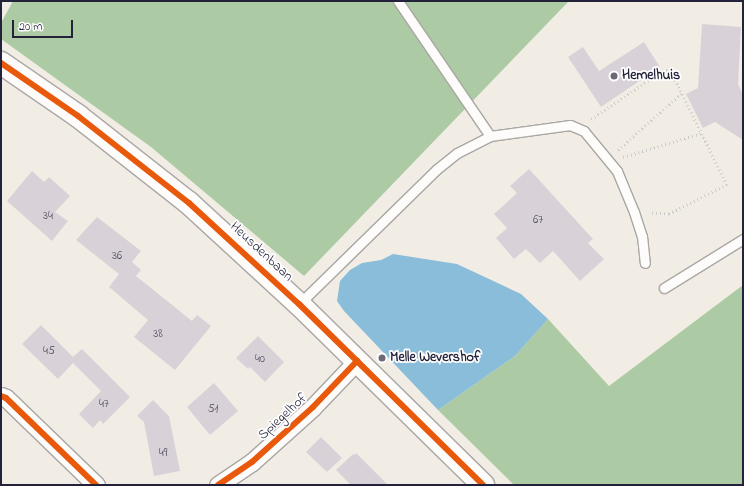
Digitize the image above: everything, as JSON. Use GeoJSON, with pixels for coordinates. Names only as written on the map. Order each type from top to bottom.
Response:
{"type":"FeatureCollection","features":[{"type":"Feature","properties":{"kind":"main road","name":"Heusdenbaan"},"geometry":{"type":"LineString","coordinates":[[1,63],[78,116],[189,203],[299,304],[483,485]]}},
{"type":"Feature","properties":{"kind":"street","name":"Spiegelhof"},"geometry":{"type":"LineString","coordinates":[[218,485],[258,457],[313,407],[357,361]]}},
{"type":"Feature","properties":{"kind":"street"},"geometry":{"type":"LineString","coordinates":[[1,396],[6,398],[96,485]]}},
{"type":"Feature","properties":{"kind":"lane"},"geometry":{"type":"LineString","coordinates":[[398,1],[490,136]]}},
{"type":"Feature","properties":{"kind":"lane"},"geometry":{"type":"LineString","coordinates":[[299,304],[437,169],[457,153],[490,136],[570,125],[584,131],[617,171],[642,236],[645,263]]}},
{"type":"Feature","properties":{"kind":"lane"},"geometry":{"type":"LineString","coordinates":[[664,288],[743,239]]}},
{"type":"Feature","properties":{"kind":"path"},"geometry":{"type":"LineString","coordinates":[[578,129],[666,69],[670,69],[727,185],[669,214],[634,212]]}},
{"type":"Feature","properties":{"kind":"path"},"geometry":{"type":"LineString","coordinates":[[608,160],[682,94]]}},
{"type":"Feature","properties":{"kind":"path"},"geometry":{"type":"LineString","coordinates":[[608,160],[702,133]]}},
{"type":"Feature","properties":{"kind":"green space"},"geometry":{"type":"Polygon","coordinates":[[[13,1],[569,1],[304,276],[151,147],[1,39],[1,23],[13,1]]]}},
{"type":"Feature","properties":{"kind":"green space"},"geometry":{"type":"Polygon","coordinates":[[[743,285],[743,485],[514,485],[438,410],[515,356],[548,319],[609,386],[743,285]]]}},
{"type":"Feature","properties":{"kind":"water"},"geometry":{"type":"Polygon","coordinates":[[[393,254],[457,264],[521,294],[548,319],[515,356],[438,410],[344,311],[337,301],[340,281],[350,270],[362,263],[381,260],[393,254]]]}},
{"type":"Feature","properties":{"kind":"building"},"geometry":{"type":"Polygon","coordinates":[[[702,24],[741,27],[738,84],[743,95],[743,140],[715,122],[703,128],[686,94],[698,88],[702,24]]]}},
{"type":"Feature","properties":{"kind":"building","name":"Hemelhuis"},"geometry":{"type":"Polygon","coordinates":[[[644,42],[660,67],[601,107],[568,57],[583,47],[599,71],[644,42]]]}},
{"type":"Feature","properties":{"kind":"building"},"geometry":{"type":"Polygon","coordinates":[[[529,169],[593,239],[588,243],[604,259],[580,281],[553,251],[540,263],[526,249],[514,259],[496,238],[507,228],[494,214],[517,193],[510,186],[529,169]]]}},
{"type":"Feature","properties":{"kind":"building"},"geometry":{"type":"Polygon","coordinates":[[[32,171],[44,182],[49,177],[70,196],[55,212],[68,221],[52,241],[7,201],[32,171]]]}},
{"type":"Feature","properties":{"kind":"building"},"geometry":{"type":"Polygon","coordinates":[[[97,217],[141,251],[132,262],[141,270],[136,276],[192,321],[197,315],[211,326],[175,370],[134,337],[148,320],[109,287],[119,274],[76,240],[97,217]]]}},
{"type":"Feature","properties":{"kind":"building"},"geometry":{"type":"Polygon","coordinates":[[[41,325],[73,357],[82,349],[130,397],[103,424],[100,420],[93,428],[79,414],[101,391],[73,363],[58,379],[22,344],[41,325]]]}},
{"type":"Feature","properties":{"kind":"building"},"geometry":{"type":"Polygon","coordinates":[[[258,336],[284,362],[265,382],[250,367],[248,369],[236,358],[258,336]]]}},
{"type":"Feature","properties":{"kind":"building"},"geometry":{"type":"Polygon","coordinates":[[[214,383],[238,411],[210,435],[187,407],[214,383]]]}},
{"type":"Feature","properties":{"kind":"building"},"geometry":{"type":"Polygon","coordinates":[[[153,400],[169,416],[180,471],[154,476],[144,422],[137,416],[153,400]]]}},
{"type":"Feature","properties":{"kind":"building"},"geometry":{"type":"Polygon","coordinates":[[[321,437],[342,458],[327,472],[306,452],[321,437]]]}},
{"type":"Feature","properties":{"kind":"building"},"geometry":{"type":"Polygon","coordinates":[[[356,453],[388,485],[351,485],[336,470],[356,453]]]}},
{"type":"Feature","properties":{"kind":"cycle path"},"geometry":{"type":"LineString","coordinates":[[1,63],[78,116],[189,203],[299,304],[483,485]]}},
{"type":"Feature","properties":{"kind":"cycle path"},"geometry":{"type":"LineString","coordinates":[[218,485],[252,462],[313,407],[357,361]]}},
{"type":"Feature","properties":{"kind":"cycle path"},"geometry":{"type":"LineString","coordinates":[[1,396],[6,398],[96,485]]}},
{"type":"Feature","properties":{"kind":"place","name":"Hemelhuis"},"geometry":{"type":"Point","coordinates":[614,76]}},
{"type":"Feature","properties":{"kind":"place","name":"Melle Wevershof"},"geometry":{"type":"Point","coordinates":[382,358]}}]}
